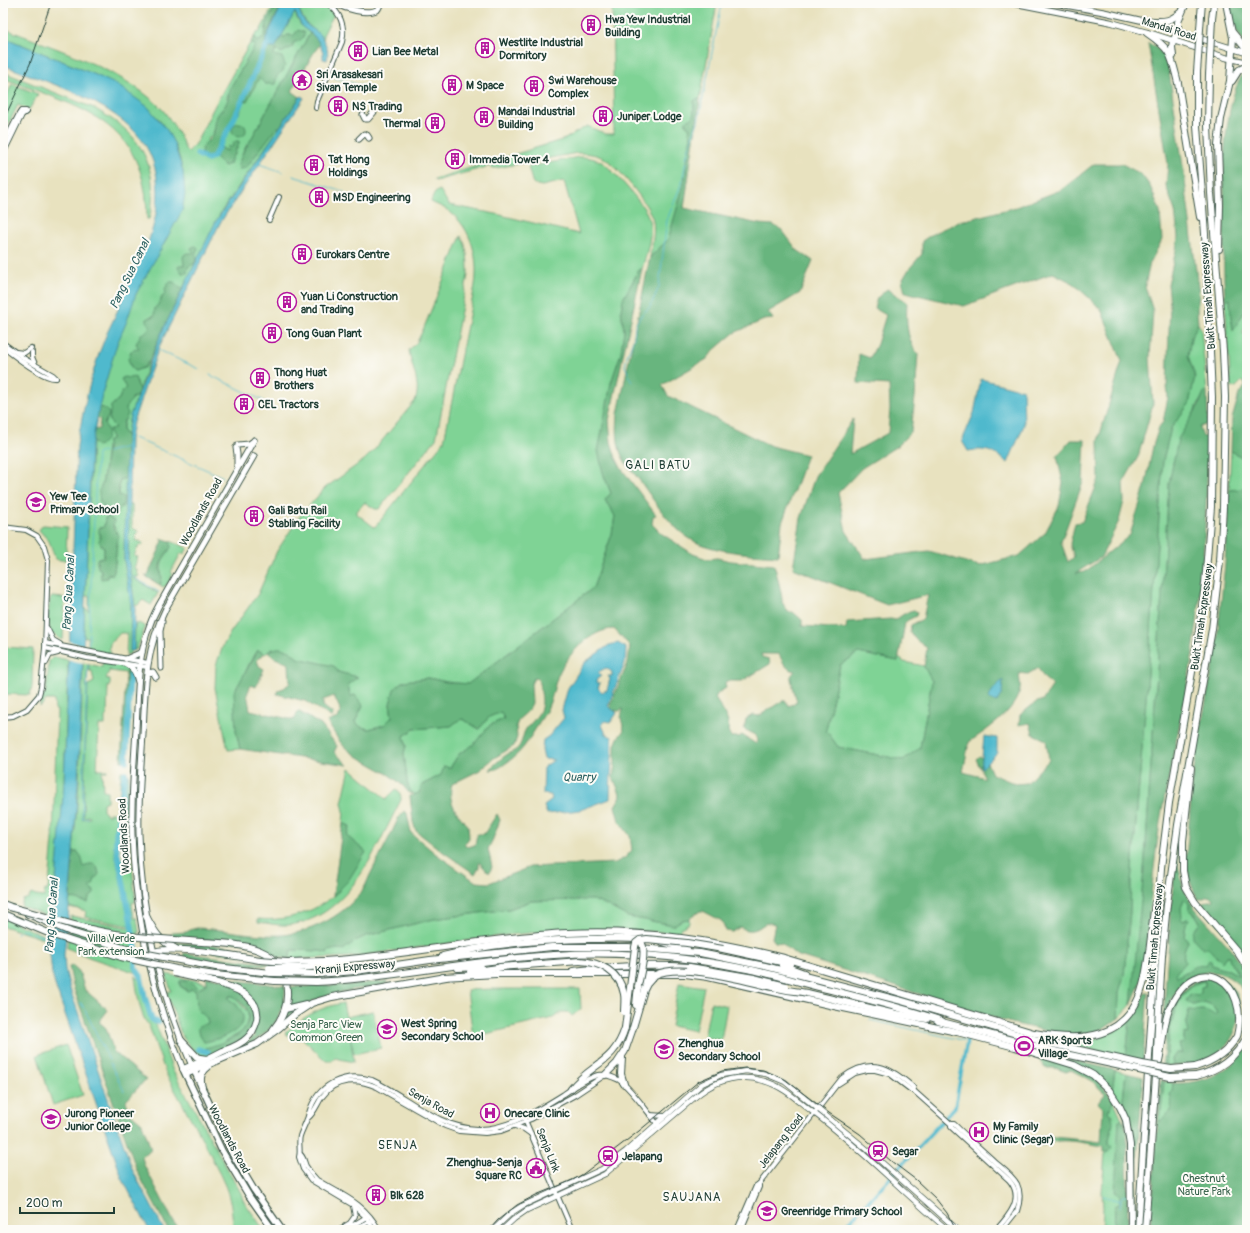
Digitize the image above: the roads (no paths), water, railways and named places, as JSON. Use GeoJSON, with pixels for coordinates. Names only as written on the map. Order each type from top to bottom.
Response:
{"type":"FeatureCollection","features":[{"type":"Feature","properties":{"kind":"highway"},"geometry":{"type":"LineString","coordinates":[[1173,64],[1173,41],[1178,32],[1178,25],[1186,3]]}},
{"type":"Feature","properties":{"kind":"highway","name":"Bukit Timah Expressway"},"geometry":{"type":"LineString","coordinates":[[1138,1230],[1161,868],[1167,814],[1198,638],[1205,584],[1211,507],[1212,397],[1205,234],[1197,126],[1197,72],[1202,3]]}},
{"type":"Feature","properties":{"kind":"highway","name":"Bukit Timah Expressway"},"geometry":{"type":"LineString","coordinates":[[1146,1230],[1167,904],[1175,840],[1212,629],[1220,560],[1223,507],[1225,397],[1218,281],[1210,193],[1208,126],[1209,75],[1214,3]]}},
{"type":"Feature","properties":{"kind":"highway"},"geometry":{"type":"LineString","coordinates":[[1218,281],[1220,205],[1218,145],[1230,81],[1233,38],[1226,3]]}},
{"type":"Feature","properties":{"kind":"highway"},"geometry":{"type":"LineString","coordinates":[[1144,21],[1166,21],[1173,19],[1182,11]]}},
{"type":"Feature","properties":{"kind":"highway"},"geometry":{"type":"LineString","coordinates":[[1232,32],[1247,52]]}},
{"type":"Feature","properties":{"kind":"highway"},"geometry":{"type":"LineString","coordinates":[[1147,33],[1166,48],[1173,64],[1178,83],[1202,228],[1205,234]]}},
{"type":"Feature","properties":{"kind":"highway"},"geometry":{"type":"LineString","coordinates":[[1228,94],[1236,74],[1241,68],[1247,66]]}},
{"type":"Feature","properties":{"kind":"highway"},"geometry":{"type":"LineString","coordinates":[[1191,750],[1192,760],[1184,841],[1183,871],[1186,887],[1195,902],[1236,950],[1247,967]]}},
{"type":"Feature","properties":{"kind":"highway"},"geometry":{"type":"LineString","coordinates":[[270,971],[532,935],[569,933],[633,933],[682,937],[748,948],[1034,1033],[1064,1038],[1091,1036],[1110,1030],[1124,1019],[1136,1003],[1143,987],[1161,868]]}},
{"type":"Feature","properties":{"kind":"highway","name":"Kranji Expressway"},"geometry":{"type":"LineString","coordinates":[[3,904],[71,932],[107,943],[153,955],[216,967],[253,971],[317,974],[356,971],[430,960]]}},
{"type":"Feature","properties":{"kind":"highway"},"geometry":{"type":"LineString","coordinates":[[10,906],[61,922],[104,932],[141,937],[226,944],[251,948],[266,953],[280,964],[285,973],[287,995],[285,1009],[276,1026],[267,1037]]}},
{"type":"Feature","properties":{"kind":"highway","name":"Kranji Expressway"},"geometry":{"type":"LineString","coordinates":[[3,914],[66,939],[121,957],[176,969],[215,975],[274,981],[316,982],[515,958],[576,954],[658,956],[717,964]]}},
{"type":"Feature","properties":{"kind":"highway"},"geometry":{"type":"LineString","coordinates":[[146,916],[158,937],[176,949]]}},
{"type":"Feature","properties":{"kind":"highway"},"geometry":{"type":"LineString","coordinates":[[633,933],[700,953]]}},
{"type":"Feature","properties":{"kind":"highway"},"geometry":{"type":"LineString","coordinates":[[430,960],[456,953],[530,941],[647,939],[724,949],[858,980]]}},
{"type":"Feature","properties":{"kind":"highway"},"geometry":{"type":"LineString","coordinates":[[634,1023],[644,949],[640,940]]}},
{"type":"Feature","properties":{"kind":"highway"},"geometry":{"type":"LineString","coordinates":[[571,1089],[576,1083],[610,1056],[621,1040],[625,1028],[635,947],[640,940]]}},
{"type":"Feature","properties":{"kind":"highway"},"geometry":{"type":"LineString","coordinates":[[430,960],[552,947],[628,947],[700,953],[743,961],[902,1000],[1044,1042],[1171,1069],[1195,1067],[1214,1059],[1228,1048],[1240,1031],[1245,1015]]}},
{"type":"Feature","properties":{"kind":"highway"},"geometry":{"type":"LineString","coordinates":[[147,956],[153,951],[176,949],[260,960],[324,964]]}},
{"type":"Feature","properties":{"kind":"highway"},"geometry":{"type":"LineString","coordinates":[[750,955],[822,980]]}},
{"type":"Feature","properties":{"kind":"highway"},"geometry":{"type":"LineString","coordinates":[[121,957],[232,988],[243,993],[255,1006],[257,1016],[253,1031],[246,1039],[208,1058],[185,1072]]}},
{"type":"Feature","properties":{"kind":"highway"},"geometry":{"type":"LineString","coordinates":[[432,969],[504,967],[589,962],[603,966],[610,970],[620,983],[624,993],[625,1028]]}},
{"type":"Feature","properties":{"kind":"highway"},"geometry":{"type":"LineString","coordinates":[[717,964],[741,971],[834,1006]]}},
{"type":"Feature","properties":{"kind":"highway"},"geometry":{"type":"LineString","coordinates":[[717,964],[754,970],[900,1007],[942,1021],[1070,1055],[1160,1076],[1178,1078],[1196,1076],[1211,1071],[1222,1065],[1233,1056],[1247,1037]]}},
{"type":"Feature","properties":{"kind":"highway"},"geometry":{"type":"LineString","coordinates":[[554,974],[628,965],[690,967],[754,978],[807,993]]}},
{"type":"Feature","properties":{"kind":"highway"},"geometry":{"type":"LineString","coordinates":[[285,1009],[407,983],[504,967]]}},
{"type":"Feature","properties":{"kind":"highway"},"geometry":{"type":"LineString","coordinates":[[638,986],[641,981],[671,970],[720,976],[857,1004],[1068,1062],[1083,1069],[1101,1081],[1109,1090],[1120,1107],[1128,1127],[1130,1145],[1131,1230]]}},
{"type":"Feature","properties":{"kind":"highway"},"geometry":{"type":"LineString","coordinates":[[442,977],[496,974],[685,974],[708,977],[957,1032]]}},
{"type":"Feature","properties":{"kind":"highway"},"geometry":{"type":"LineString","coordinates":[[624,1084],[621,1074],[623,1056],[644,990],[655,975]]}},
{"type":"Feature","properties":{"kind":"highway"},"geometry":{"type":"LineString","coordinates":[[1156,1076],[1165,1024],[1170,1008],[1183,988],[1192,980],[1205,975],[1217,975],[1226,978],[1239,990]]}},
{"type":"Feature","properties":{"kind":"highway"},"geometry":{"type":"LineString","coordinates":[[193,1068],[216,1062],[246,1050],[267,1037],[306,1006],[319,1001]]}},
{"type":"Feature","properties":{"kind":"highway"},"geometry":{"type":"LineString","coordinates":[[891,1013],[942,1021]]}},
{"type":"Feature","properties":{"kind":"highway"},"geometry":{"type":"LineString","coordinates":[[181,1040],[197,1056],[203,1059],[208,1058]]}},
{"type":"Feature","properties":{"kind":"highway"},"geometry":{"type":"LineString","coordinates":[[605,1075],[623,1056]]}},
{"type":"Feature","properties":{"kind":"highway"},"geometry":{"type":"LineString","coordinates":[[202,1088],[200,1081],[202,1072],[216,1062]]}},
{"type":"Feature","properties":{"kind":"highway","name":"Woodlands Road"},"geometry":{"type":"LineString","coordinates":[[193,1068],[232,1152],[254,1190],[282,1230]]}},
{"type":"Feature","properties":{"kind":"highway","name":"Woodlands Road"},"geometry":{"type":"LineString","coordinates":[[185,1072],[222,1151],[249,1196],[273,1230]]}},
{"type":"Feature","properties":{"kind":"main road"},"geometry":{"type":"LineString","coordinates":[[333,3],[356,10],[373,12],[378,9],[381,3]]}},
{"type":"Feature","properties":{"kind":"main road","name":"Mandai Road"},"geometry":{"type":"LineString","coordinates":[[1013,3],[1110,22],[1232,59],[1247,62]]}},
{"type":"Feature","properties":{"kind":"main road","name":"Mandai Road"},"geometry":{"type":"LineString","coordinates":[[1054,3],[1144,21],[1232,49],[1247,52]]}},
{"type":"Feature","properties":{"kind":"main road"},"geometry":{"type":"LineString","coordinates":[[1098,11],[1100,17],[1110,22]]}},
{"type":"Feature","properties":{"kind":"main road"},"geometry":{"type":"LineString","coordinates":[[363,115],[365,119],[368,119],[374,112]]}},
{"type":"Feature","properties":{"kind":"main road"},"geometry":{"type":"LineString","coordinates":[[359,139],[364,134],[369,138]]}},
{"type":"Feature","properties":{"kind":"main road","name":"Woodlands Road"},"geometry":{"type":"LineString","coordinates":[[185,1072],[165,1022],[142,935],[132,834],[132,784],[140,664],[149,626],[159,605],[254,440],[249,444],[237,447],[237,468]]}},
{"type":"Feature","properties":{"kind":"main road","name":"Woodlands Road"},"geometry":{"type":"LineString","coordinates":[[193,1068],[164,993],[146,916],[140,858],[139,803],[147,665],[155,632],[166,608],[254,456]]}},
{"type":"Feature","properties":{"kind":"main road"},"geometry":{"type":"LineString","coordinates":[[232,477],[238,475],[239,482]]}},
{"type":"Feature","properties":{"kind":"main road"},"geometry":{"type":"LineString","coordinates":[[161,668],[160,631],[166,608]]}},
{"type":"Feature","properties":{"kind":"main road"},"geometry":{"type":"LineString","coordinates":[[135,656],[144,643]]}},
{"type":"Feature","properties":{"kind":"main road"},"geometry":{"type":"LineString","coordinates":[[139,685],[134,671],[126,662],[142,652]]}},
{"type":"Feature","properties":{"kind":"main road"},"geometry":{"type":"LineString","coordinates":[[146,676],[150,672],[155,673],[156,677]]}},
{"type":"Feature","properties":{"kind":"main road"},"geometry":{"type":"LineString","coordinates":[[142,935],[147,937],[149,933]]}},
{"type":"Feature","properties":{"kind":"main road"},"geometry":{"type":"LineString","coordinates":[[658,1125],[665,1116],[702,1084],[721,1075],[742,1071],[757,1072],[779,1078],[796,1091],[816,1111],[948,1230]]}},
{"type":"Feature","properties":{"kind":"main road"},"geometry":{"type":"LineString","coordinates":[[493,1230],[515,1211],[602,1170],[708,1087],[725,1080],[749,1078],[770,1082],[816,1111],[897,1175],[958,1230]]}},
{"type":"Feature","properties":{"kind":"main road"},"geometry":{"type":"LineString","coordinates":[[900,1186],[904,1182]]}},
{"type":"Feature","properties":{"kind":"main road"},"geometry":{"type":"LineString","coordinates":[[502,1230],[520,1214],[555,1192]]}},
{"type":"Feature","properties":{"kind":"main road"},"geometry":{"type":"LineString","coordinates":[[515,1211],[519,1211],[520,1214]]}},
{"type":"Feature","properties":{"kind":"street"},"geometry":{"type":"LineString","coordinates":[[316,108],[317,101],[342,42],[343,33],[343,25],[339,15],[334,8],[327,3]]}},
{"type":"Feature","properties":{"kind":"street"},"geometry":{"type":"LineString","coordinates":[[3,145],[19,114],[21,111],[25,111],[26,112],[22,115],[3,154]]}},
{"type":"Feature","properties":{"kind":"street"},"geometry":{"type":"LineString","coordinates":[[269,220],[279,197]]}},
{"type":"Feature","properties":{"kind":"street"},"geometry":{"type":"LineString","coordinates":[[3,343],[37,367],[56,378],[51,378],[26,364],[3,347]]}},
{"type":"Feature","properties":{"kind":"street"},"geometry":{"type":"LineString","coordinates":[[13,351],[24,353],[32,350],[32,360],[37,367]]}},
{"type":"Feature","properties":{"kind":"street"},"geometry":{"type":"LineString","coordinates":[[3,527],[19,529],[37,536],[47,552],[48,560],[44,668],[41,687],[33,703],[20,713],[13,716],[3,717]]}},
{"type":"Feature","properties":{"kind":"street"},"geometry":{"type":"LineString","coordinates":[[46,621],[51,638],[67,647]]}},
{"type":"Feature","properties":{"kind":"street"},"geometry":{"type":"LineString","coordinates":[[45,643],[84,650],[126,662]]}},
{"type":"Feature","properties":{"kind":"street"},"geometry":{"type":"LineString","coordinates":[[45,648],[83,657],[147,665]]}},
{"type":"Feature","properties":{"kind":"street"},"geometry":{"type":"LineString","coordinates":[[44,668],[47,658],[50,655],[54,653],[66,653]]}},
{"type":"Feature","properties":{"kind":"street","name":"Jelapang Road"},"geometry":{"type":"LineString","coordinates":[[737,1230],[756,1186],[838,1084],[855,1074],[867,1070],[875,1070],[890,1074],[914,1091],[951,1124]]}},
{"type":"Feature","properties":{"kind":"street"},"geometry":{"type":"LineString","coordinates":[[605,1075],[624,1084],[658,1125]]}},
{"type":"Feature","properties":{"kind":"street","name":"Senja Road"},"geometry":{"type":"LineString","coordinates":[[368,1216],[326,1187],[313,1176],[300,1154],[300,1135],[309,1113],[324,1089],[335,1081],[351,1077],[363,1078],[375,1082],[446,1122],[455,1126],[477,1129],[492,1128],[524,1116],[592,1078],[605,1075]]}},
{"type":"Feature","properties":{"kind":"street","name":"Senja Road"},"geometry":{"type":"LineString","coordinates":[[308,1118],[329,1090],[339,1083],[352,1080],[373,1085],[445,1126],[453,1129],[472,1133],[498,1132],[526,1121],[551,1108],[605,1075]]}},
{"type":"Feature","properties":{"kind":"street"},"geometry":{"type":"LineString","coordinates":[[650,1114],[665,1116]]}},
{"type":"Feature","properties":{"kind":"street","name":"Senja Link"},"geometry":{"type":"LineString","coordinates":[[524,1116],[555,1192]]}},
{"type":"Feature","properties":{"kind":"street"},"geometry":{"type":"LineString","coordinates":[[951,1124],[951,1127],[1009,1180],[1013,1186],[1016,1194],[1014,1208],[996,1230]]}},
{"type":"Feature","properties":{"kind":"street"},"geometry":{"type":"LineString","coordinates":[[951,1124],[954,1124],[1012,1177],[1017,1185],[1020,1195],[1017,1211],[1002,1230]]}},
{"type":"Feature","properties":{"kind":"street"},"geometry":{"type":"LineString","coordinates":[[514,1126],[524,1129],[532,1135]]}},
{"type":"Feature","properties":{"kind":"street","name":"Jelapang Road"},"geometry":{"type":"LineString","coordinates":[[741,1230],[759,1188],[759,1184]]}},
{"type":"Feature","properties":{"kind":"street","name":"Senja Road"},"geometry":{"type":"LineString","coordinates":[[326,1187],[354,1200],[379,1230]]}},
{"type":"Feature","properties":{"kind":"street"},"geometry":{"type":"LineString","coordinates":[[555,1192],[572,1230]]}},
{"type":"Feature","properties":{"kind":"street"},"geometry":{"type":"LineString","coordinates":[[339,1230],[348,1225],[354,1218],[355,1211],[353,1205]]}},
{"type":"Feature","properties":{"kind":"street"},"geometry":{"type":"LineString","coordinates":[[339,1230],[355,1224],[368,1216]]}},
{"type":"Feature","properties":{"kind":"street"},"geometry":{"type":"LineString","coordinates":[[352,1230],[371,1221]]}},
{"type":"Feature","properties":{"kind":"street","name":"Senja Road"},"geometry":{"type":"LineString","coordinates":[[371,1221],[374,1230]]}},
{"type":"Feature","properties":{"kind":"street"},"geometry":{"type":"LineString","coordinates":[[363,1230],[370,1230]]}},
{"type":"Feature","properties":{"kind":"water"},"geometry":{"type":"Polygon","coordinates":[[[283,3],[299,3],[298,6],[303,19],[308,26],[319,34],[324,41],[328,52],[327,60],[323,59],[323,52],[318,41],[312,34],[302,27],[295,12],[275,48],[268,48],[265,52],[263,51],[266,38],[283,3]]]}},
{"type":"Feature","properties":{"kind":"water"},"geometry":{"type":"Polygon","coordinates":[[[3,37],[117,85],[148,107],[167,130],[174,143],[183,171],[185,194],[182,211],[136,294],[117,344],[102,394],[91,448],[78,783],[68,920],[64,954],[65,969],[71,992],[133,1171],[164,1230],[149,1230],[122,1178],[55,985],[52,974],[50,954],[64,783],[77,446],[88,391],[100,351],[107,332],[117,313],[124,291],[144,252],[152,232],[158,200],[158,184],[150,153],[141,139],[130,127],[117,116],[86,98],[3,65],[3,37]]]}},
{"type":"Feature","properties":{"kind":"water"},"geometry":{"type":"Polygon","coordinates":[[[301,96],[304,98],[220,223],[159,347],[133,422],[130,440],[128,558],[135,608],[134,651],[130,651],[131,605],[124,559],[126,441],[130,416],[160,336],[216,221],[301,96]]]}},
{"type":"Feature","properties":{"kind":"water"},"geometry":{"type":"Polygon","coordinates":[[[981,379],[1023,390],[1024,425],[1008,463],[990,451],[968,451],[962,441],[974,413],[981,379]]]}},
{"type":"Feature","properties":{"kind":"water","name":"Quarry"},"geometry":{"type":"Polygon","coordinates":[[[618,643],[626,648],[625,663],[608,706],[617,713],[611,722],[605,721],[602,725],[606,734],[612,737],[610,799],[580,810],[547,814],[544,806],[552,800],[551,795],[543,794],[544,767],[554,760],[544,759],[542,750],[543,740],[549,736],[564,718],[562,710],[568,688],[585,662],[609,645],[618,643]],[[606,668],[598,674],[601,676],[596,682],[600,683],[598,688],[602,692],[607,690],[610,679],[608,676],[612,676],[612,672],[606,668]]]}},
{"type":"Feature","properties":{"kind":"water"},"geometry":{"type":"Polygon","coordinates":[[[1003,680],[1002,693],[997,702],[989,699],[992,691],[1003,680]]]}},
{"type":"Feature","properties":{"kind":"water"},"geometry":{"type":"Polygon","coordinates":[[[984,736],[997,738],[997,753],[981,769],[984,736]]]}},
{"type":"Feature","properties":{"kind":"waterway"},"geometry":{"type":"LineString","coordinates":[[632,382],[625,366],[627,356],[634,337],[635,325],[642,314],[650,307],[659,287],[667,220],[682,182],[687,154],[698,122],[722,3]]}},
{"type":"Feature","properties":{"kind":"waterway"},"geometry":{"type":"LineString","coordinates":[[197,154],[208,160],[213,157],[233,121],[267,45]]}},
{"type":"Feature","properties":{"kind":"waterway"},"geometry":{"type":"LineString","coordinates":[[335,78],[363,86]]}},
{"type":"Feature","properties":{"kind":"waterway"},"geometry":{"type":"LineString","coordinates":[[259,164],[283,172]]}},
{"type":"Feature","properties":{"kind":"waterway"},"geometry":{"type":"LineString","coordinates":[[293,176],[344,192]]}},
{"type":"Feature","properties":{"kind":"waterway"},"geometry":{"type":"LineString","coordinates":[[158,350],[199,369]]}},
{"type":"Feature","properties":{"kind":"waterway"},"geometry":{"type":"LineString","coordinates":[[210,375],[264,401]]}},
{"type":"Feature","properties":{"kind":"waterway"},"geometry":{"type":"LineString","coordinates":[[134,438],[223,477]]}},
{"type":"Feature","properties":{"kind":"waterway"},"geometry":{"type":"LineString","coordinates":[[107,452],[126,447]]}},
{"type":"Feature","properties":{"kind":"waterway"},"geometry":{"type":"LineString","coordinates":[[89,630],[97,454],[104,451]]}},
{"type":"Feature","properties":{"kind":"waterway"},"geometry":{"type":"LineString","coordinates":[[133,577],[159,592]]}},
{"type":"Feature","properties":{"kind":"waterway"},"geometry":{"type":"LineString","coordinates":[[89,633],[89,644]]}},
{"type":"Feature","properties":{"kind":"waterway"},"geometry":{"type":"LineString","coordinates":[[88,665],[82,818],[88,818]]}},
{"type":"Feature","properties":{"kind":"waterway"},"geometry":{"type":"LineString","coordinates":[[126,761],[130,675]]}},
{"type":"Feature","properties":{"kind":"waterway"},"geometry":{"type":"LineString","coordinates":[[125,773],[116,835],[116,845],[136,948],[135,967],[141,976],[145,997],[152,1020],[159,1022]]}},
{"type":"Feature","properties":{"kind":"waterway"},"geometry":{"type":"LineString","coordinates":[[17,933],[22,930],[28,932]]}},
{"type":"Feature","properties":{"kind":"waterway","name":"Pang Sua Canal"},"geometry":{"type":"LineString","coordinates":[[31,933],[46,937]]}},
{"type":"Feature","properties":{"kind":"waterway"},"geometry":{"type":"LineString","coordinates":[[80,1003],[84,1008]]}},
{"type":"Feature","properties":{"kind":"waterway"},"geometry":{"type":"LineString","coordinates":[[85,1010],[109,1060]]}},
{"type":"Feature","properties":{"kind":"waterway"},"geometry":{"type":"LineString","coordinates":[[870,1020],[967,1041]]}},
{"type":"Feature","properties":{"kind":"waterway"},"geometry":{"type":"LineString","coordinates":[[842,1230],[955,1107],[967,1041]]}},
{"type":"Feature","properties":{"kind":"waterway"},"geometry":{"type":"LineString","coordinates":[[198,1049],[208,1052]]}},
{"type":"Feature","properties":{"kind":"waterway"},"geometry":{"type":"LineString","coordinates":[[110,1063],[124,1091]]}},
{"type":"Feature","properties":{"kind":"waterway"},"geometry":{"type":"LineString","coordinates":[[1120,1207],[1121,1197],[1127,1194]]}},
{"type":"Feature","properties":{"kind":"waterway"},"geometry":{"type":"LineString","coordinates":[[1103,1196],[1121,1201]]}},
{"type":"Feature","properties":{"kind":"railway"},"geometry":{"type":"LineString","coordinates":[[3,121],[30,64],[51,3]]}},
{"type":"Feature","properties":{"kind":"railway"},"geometry":{"type":"LineString","coordinates":[[489,1230],[498,1220],[517,1205],[583,1174],[639,1131],[699,1081],[722,1071],[745,1068],[763,1070],[783,1078],[829,1113],[860,1134],[916,1180],[936,1199],[947,1213],[956,1230]]}},
{"type":"Feature","properties":{"kind":"place","name":"Hwa Yew Industrial Building"},"geometry":{"type":"Point","coordinates":[591,25]}},
{"type":"Feature","properties":{"kind":"place","name":"Westlite Industrial Dormitory"},"geometry":{"type":"Point","coordinates":[485,48]}},
{"type":"Feature","properties":{"kind":"place","name":"Lian Bee Metal"},"geometry":{"type":"Point","coordinates":[358,51]}},
{"type":"Feature","properties":{"kind":"place","name":"Sri Arasakesari Sivan Temple"},"geometry":{"type":"Point","coordinates":[302,80]}},
{"type":"Feature","properties":{"kind":"place","name":"M Space"},"geometry":{"type":"Point","coordinates":[452,85]}},
{"type":"Feature","properties":{"kind":"place","name":"Swi Warehouse Complex"},"geometry":{"type":"Point","coordinates":[534,86]}},
{"type":"Feature","properties":{"kind":"place","name":"NS Trading"},"geometry":{"type":"Point","coordinates":[338,106]}},
{"type":"Feature","properties":{"kind":"place","name":"Juniper Lodge"},"geometry":{"type":"Point","coordinates":[603,116]}},
{"type":"Feature","properties":{"kind":"place","name":"Mandai Industrial Building"},"geometry":{"type":"Point","coordinates":[484,117]}},
{"type":"Feature","properties":{"kind":"place","name":"Thermal"},"geometry":{"type":"Point","coordinates":[435,123]}},
{"type":"Feature","properties":{"kind":"place","name":"Immedia Tower 4"},"geometry":{"type":"Point","coordinates":[455,159]}},
{"type":"Feature","properties":{"kind":"place","name":"Tat Hong Holdings"},"geometry":{"type":"Point","coordinates":[314,165]}},
{"type":"Feature","properties":{"kind":"place","name":"MSD Engineering"},"geometry":{"type":"Point","coordinates":[319,197]}},
{"type":"Feature","properties":{"kind":"place","name":"Eurokars Centre"},"geometry":{"type":"Point","coordinates":[302,254]}},
{"type":"Feature","properties":{"kind":"place","name":"Yuan Li Construction and Trading"},"geometry":{"type":"Point","coordinates":[287,302]}},
{"type":"Feature","properties":{"kind":"place","name":"Tong Guan Plant"},"geometry":{"type":"Point","coordinates":[272,333]}},
{"type":"Feature","properties":{"kind":"place","name":"Thong Huat Brothers"},"geometry":{"type":"Point","coordinates":[260,378]}},
{"type":"Feature","properties":{"kind":"place","name":"CEL Tractors"},"geometry":{"type":"Point","coordinates":[244,404]}},
{"type":"Feature","properties":{"kind":"place","name":"Yew Tee Primary School"},"geometry":{"type":"Point","coordinates":[36,502]}},
{"type":"Feature","properties":{"kind":"place","name":"Gali Batu Rail Stabling Facility"},"geometry":{"type":"Point","coordinates":[254,516]}},
{"type":"Feature","properties":{"kind":"place","name":"West Spring Secondary School"},"geometry":{"type":"Point","coordinates":[387,1029]}},
{"type":"Feature","properties":{"kind":"place","name":"ARK Sports Village"},"geometry":{"type":"Point","coordinates":[1024,1046]}},
{"type":"Feature","properties":{"kind":"place","name":"Zhenghua Secondary School"},"geometry":{"type":"Point","coordinates":[664,1049]}},
{"type":"Feature","properties":{"kind":"place","name":"Onecare Clinic"},"geometry":{"type":"Point","coordinates":[490,1113]}},
{"type":"Feature","properties":{"kind":"place","name":"Jurong Pioneer Junior College"},"geometry":{"type":"Point","coordinates":[51,1119]}},
{"type":"Feature","properties":{"kind":"place","name":"My Family Clinic (Segar)"},"geometry":{"type":"Point","coordinates":[979,1132]}},
{"type":"Feature","properties":{"kind":"place","name":"Segar"},"geometry":{"type":"Point","coordinates":[878,1151]}},
{"type":"Feature","properties":{"kind":"place","name":"Jelapang"},"geometry":{"type":"Point","coordinates":[608,1156]}},
{"type":"Feature","properties":{"kind":"place","name":"Zhenghua-Senja Square RC"},"geometry":{"type":"Point","coordinates":[536,1168]}},
{"type":"Feature","properties":{"kind":"place","name":"Blk 628"},"geometry":{"type":"Point","coordinates":[376,1195]}},
{"type":"Feature","properties":{"kind":"place","name":"Greenridge Primary School"},"geometry":{"type":"Point","coordinates":[767,1211]}},
{"type":"Feature","properties":{"kind":"district","name":"GALI BATU"},"geometry":{"type":"Point","coordinates":[658,465]}},
{"type":"Feature","properties":{"kind":"district","name":"SENJA"},"geometry":{"type":"Point","coordinates":[398,1145]}},
{"type":"Feature","properties":{"kind":"district","name":"SAUJANA"},"geometry":{"type":"Point","coordinates":[692,1197]}},
{"type":"Feature","properties":{"kind":"park label","name":"Villa Verde Park extension"},"geometry":{"type":"Point","coordinates":[111,944]}},
{"type":"Feature","properties":{"kind":"park label","name":"Senja Parc View Common Green"},"geometry":{"type":"Point","coordinates":[326,1030]}},
{"type":"Feature","properties":{"kind":"park label","name":"Chestnut Nature Park"},"geometry":{"type":"Point","coordinates":[1204,1184]}}]}
